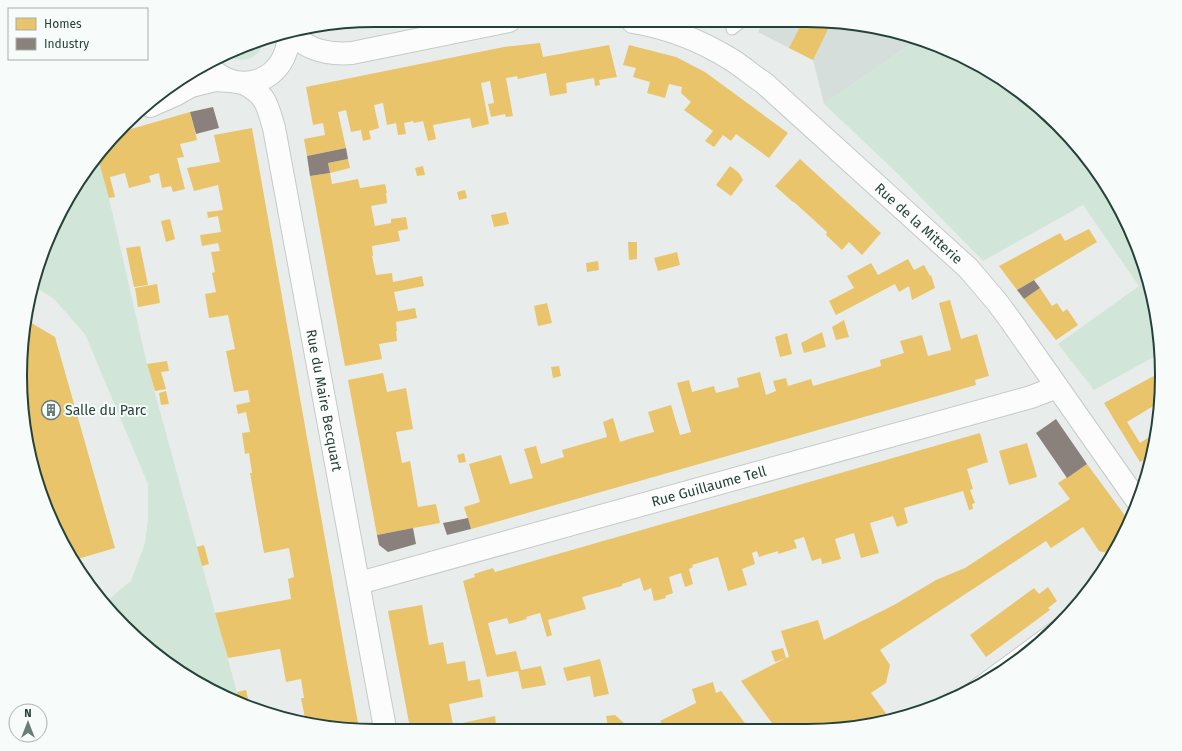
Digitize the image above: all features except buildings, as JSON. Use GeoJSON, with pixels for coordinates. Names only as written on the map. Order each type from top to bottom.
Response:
{"type":"FeatureCollection","features":[{"type":"Feature","properties":{"kind":"street"},"geometry":{"type":"LineString","coordinates":[[295,37],[312,49],[340,54],[352,53],[480,27]]}},
{"type":"Feature","properties":{"kind":"street","name":"Rue de la Mitterie"},"geometry":{"type":"LineString","coordinates":[[657,27],[682,34],[708,46],[733,61],[764,84],[968,268],[997,302],[1134,496]]}},
{"type":"Feature","properties":{"kind":"street"},"geometry":{"type":"LineString","coordinates":[[160,102],[191,86],[215,80],[250,83],[263,79],[278,66],[285,54],[288,38]]}},
{"type":"Feature","properties":{"kind":"street","name":"Rue du Maire Becquart"},"geometry":{"type":"LineString","coordinates":[[211,68],[216,74],[252,87],[261,94],[266,101],[274,128],[384,724]]}},
{"type":"Feature","properties":{"kind":"street","name":"Rue Guillaume Tell"},"geometry":{"type":"LineString","coordinates":[[359,583],[1031,397],[1057,387]]}},
{"type":"Feature","properties":{"kind":"shaded area"},"geometry":{"type":"Polygon","coordinates":[[[760,27],[829,28],[874,34],[912,43],[824,104],[813,60],[758,32],[760,27]]]}},
{"type":"Feature","properties":{"kind":"green space"},"geometry":{"type":"Polygon","coordinates":[[[912,43],[961,63],[981,74],[1019,99],[1053,129],[1083,163],[1108,201],[1119,221],[1137,263],[1143,285],[1152,330],[1154,357],[1094,390],[1058,344],[1139,286],[1083,205],[983,261],[896,172],[824,104],[912,43]]]}},
{"type":"Feature","properties":{"kind":"green space"},"geometry":{"type":"Polygon","coordinates":[[[262,46],[260,51],[251,58],[239,60],[234,58],[262,46]]]}},
{"type":"Feature","properties":{"kind":"green space"},"geometry":{"type":"Polygon","coordinates":[[[99,163],[109,198],[147,364],[238,695],[201,677],[163,652],[129,622],[108,599],[131,581],[145,543],[148,520],[148,484],[85,334],[54,299],[38,289],[45,263],[63,221],[74,201],[99,163]]]}},
{"type":"Feature","properties":{"kind":"place","name":"Salle du Parc"},"geometry":{"type":"Point","coordinates":[51,410]}}]}
